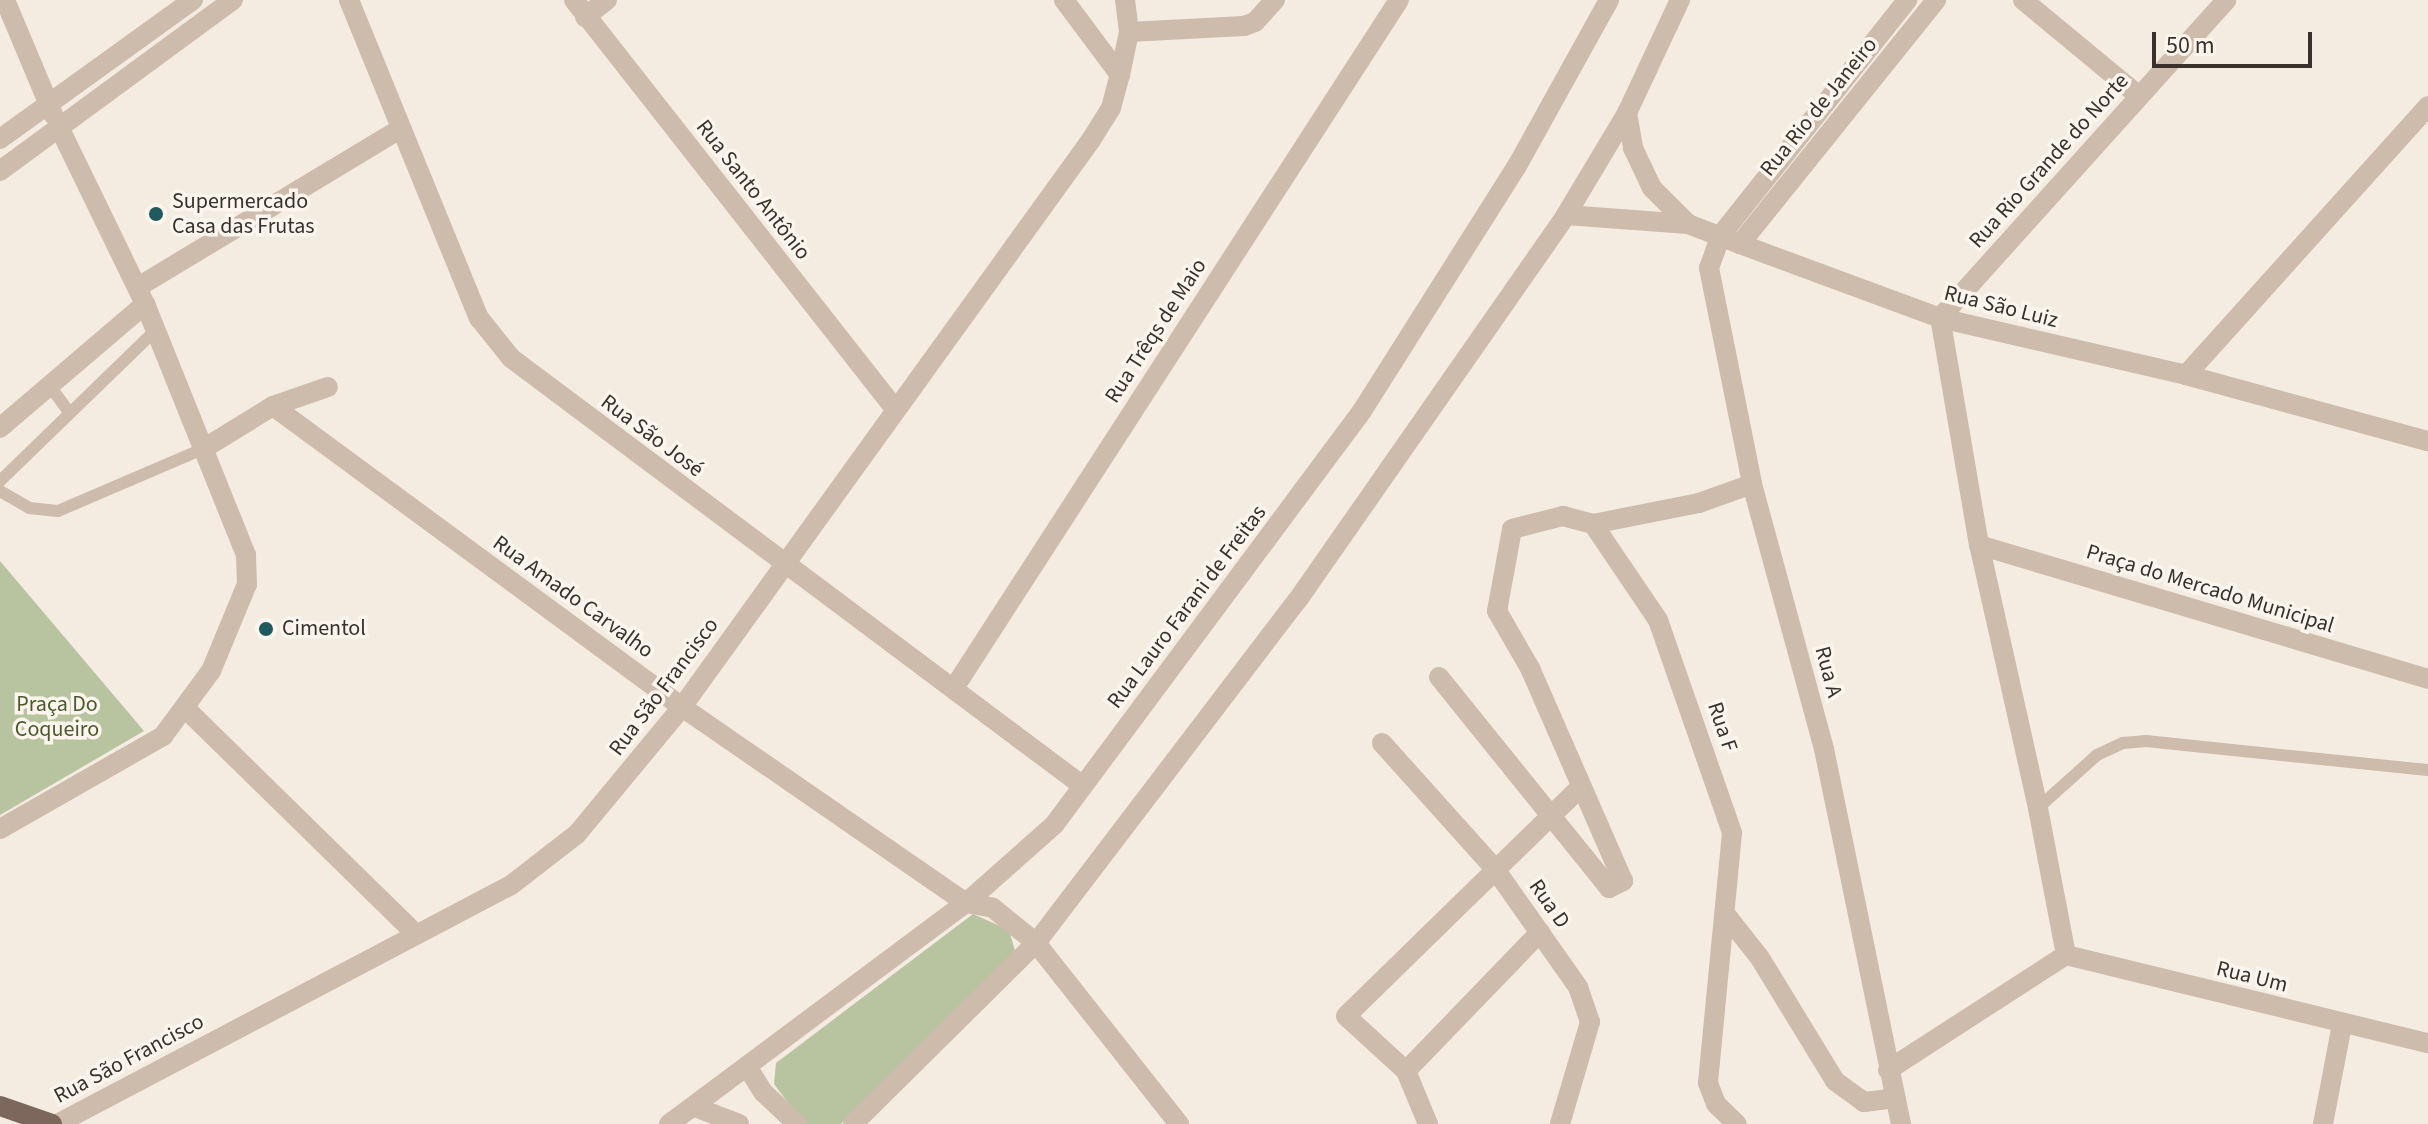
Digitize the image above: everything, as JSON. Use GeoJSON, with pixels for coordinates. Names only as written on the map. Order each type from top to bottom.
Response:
{"type":"FeatureCollection","features":[{"type":"Feature","properties":{"kind":"main road"},"geometry":{"type":"LineString","coordinates":[[0,1106],[54,1124]]}},
{"type":"Feature","properties":{"kind":"street"},"geometry":{"type":"LineString","coordinates":[[0,829],[163,736],[186,709],[211,671],[247,584],[246,555],[142,296],[59,127],[5,0]]}},
{"type":"Feature","properties":{"kind":"street"},"geometry":{"type":"LineString","coordinates":[[0,139],[193,0]]}},
{"type":"Feature","properties":{"kind":"street"},"geometry":{"type":"LineString","coordinates":[[0,171],[233,0]]}},
{"type":"Feature","properties":{"kind":"street","name":"Rua São José"},"geometry":{"type":"LineString","coordinates":[[349,0],[398,130],[479,318],[511,358],[1083,786]]}},
{"type":"Feature","properties":{"kind":"street"},"geometry":{"type":"LineString","coordinates":[[579,8],[607,0]]}},
{"type":"Feature","properties":{"kind":"street"},"geometry":{"type":"LineString","coordinates":[[1120,75],[1129,32],[1125,0]]}},
{"type":"Feature","properties":{"kind":"street"},"geometry":{"type":"LineString","coordinates":[[1129,32],[1244,26],[1275,0]]}},
{"type":"Feature","properties":{"kind":"street","name":"Rua Trêqs de Maio"},"geometry":{"type":"LineString","coordinates":[[954,688],[1399,0]]}},
{"type":"Feature","properties":{"kind":"street","name":"Rua Lauro Farani de Freitas"},"geometry":{"type":"LineString","coordinates":[[669,1124],[966,903],[1054,825],[1362,411],[1517,166],[1609,0]]}},
{"type":"Feature","properties":{"kind":"street"},"geometry":{"type":"LineString","coordinates":[[853,1124],[1036,943],[1297,601],[1566,215],[1627,113],[1680,0]]}},
{"type":"Feature","properties":{"kind":"street","name":"Rua Rio de Janeiro"},"geometry":{"type":"LineString","coordinates":[[1721,235],[1907,0]]}},
{"type":"Feature","properties":{"kind":"street","name":"Rua Rio de Janeiro"},"geometry":{"type":"LineString","coordinates":[[1740,244],[1936,0]]}},
{"type":"Feature","properties":{"kind":"street"},"geometry":{"type":"LineString","coordinates":[[2023,0],[2139,96]]}},
{"type":"Feature","properties":{"kind":"street","name":"Rua Rio Grande do Norte"},"geometry":{"type":"LineString","coordinates":[[1940,318],[2226,0]]}},
{"type":"Feature","properties":{"kind":"street"},"geometry":{"type":"LineString","coordinates":[[1071,3],[1120,75]]}},
{"type":"Feature","properties":{"kind":"street","name":"Rua Santo Antônio"},"geometry":{"type":"LineString","coordinates":[[579,8],[895,409]]}},
{"type":"Feature","properties":{"kind":"street","name":"Rua São Francisco"},"geometry":{"type":"LineString","coordinates":[[54,1124],[511,885],[577,834],[682,707],[1091,140],[1111,108],[1120,75]]}},
{"type":"Feature","properties":{"kind":"street"},"geometry":{"type":"LineString","coordinates":[[2186,375],[2428,106]]}},
{"type":"Feature","properties":{"kind":"street"},"geometry":{"type":"LineString","coordinates":[[1627,113],[1633,148],[1652,188],[1688,224]]}},
{"type":"Feature","properties":{"kind":"street"},"geometry":{"type":"LineString","coordinates":[[0,428],[50,386],[142,296],[398,130]]}},
{"type":"Feature","properties":{"kind":"street","name":"Rua São Luiz"},"geometry":{"type":"LineString","coordinates":[[1566,215],[1688,224],[1940,318],[2186,375],[2428,441]]}},
{"type":"Feature","properties":{"kind":"street","name":"Rua A"},"geometry":{"type":"LineString","coordinates":[[1721,235],[1709,268],[1752,484],[1824,749],[1901,1124]]}},
{"type":"Feature","properties":{"kind":"street"},"geometry":{"type":"LineString","coordinates":[[1888,1070],[2066,955],[2038,808],[1979,545],[1940,318]]}},
{"type":"Feature","properties":{"kind":"street"},"geometry":{"type":"LineString","coordinates":[[203,449],[273,406],[328,387]]}},
{"type":"Feature","properties":{"kind":"street","name":"Rua Amado Carvalho"},"geometry":{"type":"LineString","coordinates":[[273,406],[682,707],[966,903],[993,908],[1036,943],[1179,1124]]}},
{"type":"Feature","properties":{"kind":"street"},"geometry":{"type":"LineString","coordinates":[[1439,677],[1554,814],[1609,888],[1623,881],[1579,789],[1531,670],[1497,611],[1512,529],[1563,516],[1593,524],[1699,503],[1752,484]]}},
{"type":"Feature","properties":{"kind":"street","name":"Rua F"},"geometry":{"type":"LineString","coordinates":[[1593,524],[1658,620],[1722,799],[1734,849],[1708,1083],[1716,1104],[1737,1124]]}},
{"type":"Feature","properties":{"kind":"street","name":"Praça do Mercado Municipal"},"geometry":{"type":"LineString","coordinates":[[1979,545],[2428,679]]}},
{"type":"Feature","properties":{"kind":"street"},"geometry":{"type":"LineString","coordinates":[[186,709],[415,933]]}},
{"type":"Feature","properties":{"kind":"street","name":"Rua D"},"geometry":{"type":"LineString","coordinates":[[1382,743],[1495,869],[1578,987],[1590,1022],[1560,1124]]}},
{"type":"Feature","properties":{"kind":"street"},"geometry":{"type":"LineString","coordinates":[[1428,1124],[1406,1071],[1346,1016],[1579,789]]}},
{"type":"Feature","properties":{"kind":"street"},"geometry":{"type":"LineString","coordinates":[[1726,915],[1760,958],[1835,1081],[1864,1102],[1896,1098]]}},
{"type":"Feature","properties":{"kind":"street"},"geometry":{"type":"LineString","coordinates":[[1406,1071],[1540,932]]}},
{"type":"Feature","properties":{"kind":"street","name":"Rua Um"},"geometry":{"type":"LineString","coordinates":[[2066,955],[2428,1043]]}},
{"type":"Feature","properties":{"kind":"street"},"geometry":{"type":"LineString","coordinates":[[2323,1124],[2342,1024]]}},
{"type":"Feature","properties":{"kind":"street"},"geometry":{"type":"LineString","coordinates":[[748,1068],[763,1092],[797,1124]]}},
{"type":"Feature","properties":{"kind":"street"},"geometry":{"type":"LineString","coordinates":[[695,1107],[739,1124]]}},
{"type":"Feature","properties":{"kind":"lane"},"geometry":{"type":"LineString","coordinates":[[0,481],[155,331]]}},
{"type":"Feature","properties":{"kind":"lane"},"geometry":{"type":"LineString","coordinates":[[50,386],[69,412]]}},
{"type":"Feature","properties":{"kind":"lane"},"geometry":{"type":"LineString","coordinates":[[0,491],[29,508],[58,511],[203,449]]}},
{"type":"Feature","properties":{"kind":"lane"},"geometry":{"type":"LineString","coordinates":[[2038,808],[2097,755],[2123,743],[2146,741],[2428,770]]}},
{"type":"Feature","properties":{"kind":"green space","name":"Praça Do Coqueiro"},"geometry":{"type":"Polygon","coordinates":[[[0,561],[144,731],[0,815],[0,561]]]}},
{"type":"Feature","properties":{"kind":"green space"},"geometry":{"type":"Polygon","coordinates":[[[973,914],[1009,930],[1015,951],[841,1124],[804,1124],[774,1084],[776,1063],[973,914]]]}},
{"type":"Feature","properties":{"kind":"place","name":"Supermercado Casa das Frutas"},"geometry":{"type":"Point","coordinates":[156,214]}},
{"type":"Feature","properties":{"kind":"place","name":"Cimentol"},"geometry":{"type":"Point","coordinates":[266,629]}}]}
